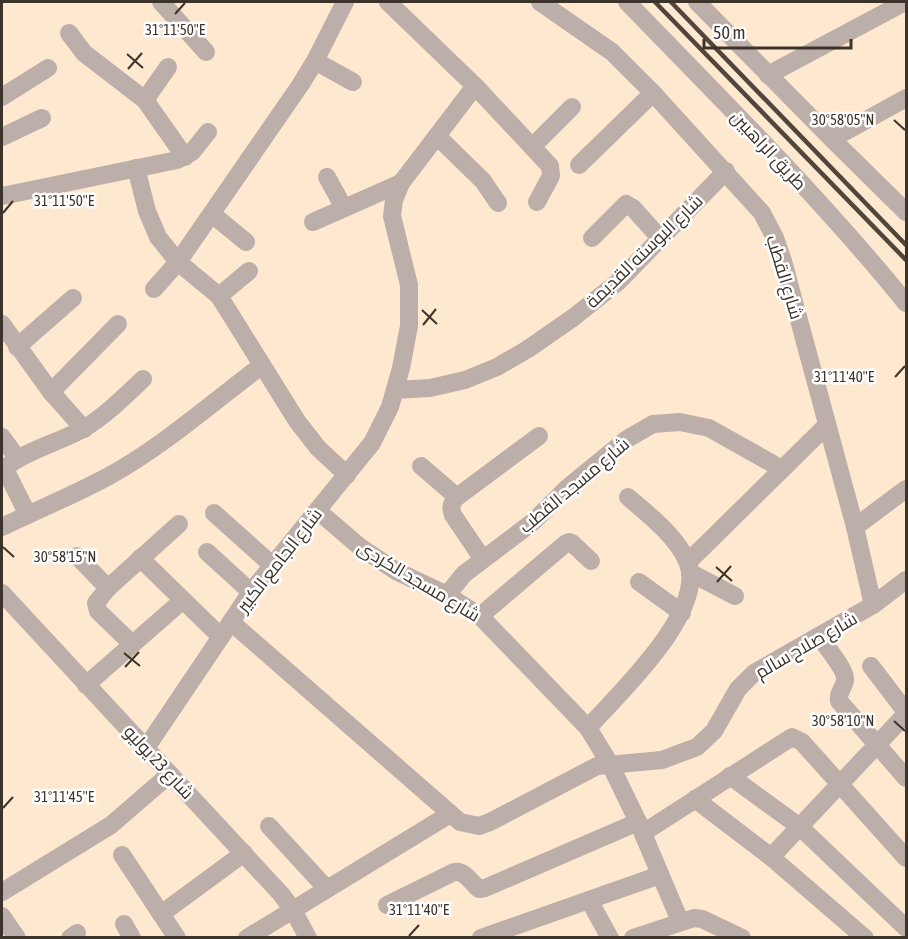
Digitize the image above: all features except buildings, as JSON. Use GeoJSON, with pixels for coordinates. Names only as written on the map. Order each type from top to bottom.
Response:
{"type":"FeatureCollection","features":[{"type":"Feature","properties":{"kind":"street"},"geometry":{"type":"LineString","coordinates":[[161,2],[206,52]]}},
{"type":"Feature","properties":{"kind":"street"},"geometry":{"type":"LineString","coordinates":[[154,290],[178,262],[212,214],[315,61],[345,2]]}},
{"type":"Feature","properties":{"kind":"street"},"geometry":{"type":"LineString","coordinates":[[388,2],[475,86],[550,166],[552,171],[537,202]]}},
{"type":"Feature","properties":{"kind":"street","name":"شارع القطب"},"geometry":{"type":"LineString","coordinates":[[540,2],[612,52],[654,93],[762,213],[775,238],[855,527],[873,605]]}},
{"type":"Feature","properties":{"kind":"street","name":"طريق الراهبين"},"geometry":{"type":"LineString","coordinates":[[627,2],[756,135],[875,264],[906,303]]}},
{"type":"Feature","properties":{"kind":"street"},"geometry":{"type":"LineString","coordinates":[[697,2],[906,212]]}},
{"type":"Feature","properties":{"kind":"street"},"geometry":{"type":"LineString","coordinates":[[768,75],[905,2]]}},
{"type":"Feature","properties":{"kind":"street"},"geometry":{"type":"LineString","coordinates":[[69,33],[84,53],[145,100],[185,157]]}},
{"type":"Feature","properties":{"kind":"street"},"geometry":{"type":"LineString","coordinates":[[315,61],[353,82]]}},
{"type":"Feature","properties":{"kind":"street"},"geometry":{"type":"LineString","coordinates":[[145,100],[168,67]]}},
{"type":"Feature","properties":{"kind":"street"},"geometry":{"type":"LineString","coordinates":[[2,97],[48,68]]}},
{"type":"Feature","properties":{"kind":"street"},"geometry":{"type":"LineString","coordinates":[[313,222],[401,183],[475,86]]}},
{"type":"Feature","properties":{"kind":"street"},"geometry":{"type":"LineString","coordinates":[[579,165],[654,93]]}},
{"type":"Feature","properties":{"kind":"street"},"geometry":{"type":"LineString","coordinates":[[832,139],[906,98]]}},
{"type":"Feature","properties":{"kind":"street"},"geometry":{"type":"LineString","coordinates":[[532,147],[572,107]]}},
{"type":"Feature","properties":{"kind":"street"},"geometry":{"type":"LineString","coordinates":[[2,137],[42,117]]}},
{"type":"Feature","properties":{"kind":"street"},"geometry":{"type":"LineString","coordinates":[[2,196],[185,157],[208,132]]}},
{"type":"Feature","properties":{"kind":"street"},"geometry":{"type":"LineString","coordinates":[[437,136],[483,181],[498,203]]}},
{"type":"Feature","properties":{"kind":"street"},"geometry":{"type":"LineString","coordinates":[[136,168],[147,211],[158,237],[178,262],[219,296],[297,421],[318,448],[347,475]]}},
{"type":"Feature","properties":{"kind":"street","name":"شارع البوسته القديمة"},"geometry":{"type":"LineString","coordinates":[[395,390],[430,388],[465,380],[497,367],[574,317],[618,282],[726,171]]}},
{"type":"Feature","properties":{"kind":"street"},"geometry":{"type":"LineString","coordinates":[[327,177],[344,208]]}},
{"type":"Feature","properties":{"kind":"street","name":"شارع الجامع الكبير"},"geometry":{"type":"LineString","coordinates":[[146,748],[251,592],[372,443],[390,407],[401,368],[409,326],[409,285],[392,216],[394,200],[401,183]]}},
{"type":"Feature","properties":{"kind":"street"},"geometry":{"type":"LineString","coordinates":[[592,238],[626,204],[633,208],[660,238]]}},
{"type":"Feature","properties":{"kind":"street"},"geometry":{"type":"LineString","coordinates":[[212,214],[246,242]]}},
{"type":"Feature","properties":{"kind":"street"},"geometry":{"type":"LineString","coordinates":[[219,296],[249,271]]}},
{"type":"Feature","properties":{"kind":"street"},"geometry":{"type":"LineString","coordinates":[[17,347],[73,298]]}},
{"type":"Feature","properties":{"kind":"street"},"geometry":{"type":"LineString","coordinates":[[2,324],[51,392],[84,429]]}},
{"type":"Feature","properties":{"kind":"street"},"geometry":{"type":"LineString","coordinates":[[51,392],[118,324]]}},
{"type":"Feature","properties":{"kind":"street"},"geometry":{"type":"LineString","coordinates":[[2,527],[108,476],[131,462],[163,441],[261,366]]}},
{"type":"Feature","properties":{"kind":"street"},"geometry":{"type":"LineString","coordinates":[[28,515],[7,473],[8,466],[18,459],[84,429],[104,415],[143,379]]}},
{"type":"Feature","properties":{"kind":"street","name":"شارع مسجد القطب"},"geometry":{"type":"LineString","coordinates":[[447,595],[464,574],[482,558],[534,521],[566,489],[627,439],[653,424],[680,422],[709,428],[782,469]]}},
{"type":"Feature","properties":{"kind":"street"},"geometry":{"type":"LineString","coordinates":[[689,567],[827,425]]}},
{"type":"Feature","properties":{"kind":"street"},"geometry":{"type":"LineString","coordinates":[[482,558],[450,509],[457,497],[539,436]]}},
{"type":"Feature","properties":{"kind":"street"},"geometry":{"type":"LineString","coordinates":[[2,437],[18,459]]}},
{"type":"Feature","properties":{"kind":"street"},"geometry":{"type":"LineString","coordinates":[[421,466],[457,497]]}},
{"type":"Feature","properties":{"kind":"street"},"geometry":{"type":"LineString","coordinates":[[855,527],[906,489]]}},
{"type":"Feature","properties":{"kind":"street"},"geometry":{"type":"LineString","coordinates":[[588,728],[670,634],[682,613],[689,591],[689,567],[680,548],[628,497]]}},
{"type":"Feature","properties":{"kind":"street","name":"شارع مسجد الكردى"},"geometry":{"type":"LineString","coordinates":[[318,511],[360,548],[396,571],[447,595],[480,616],[588,728],[610,764],[680,921]]}},
{"type":"Feature","properties":{"kind":"street"},"geometry":{"type":"LineString","coordinates":[[214,513],[272,565]]}},
{"type":"Feature","properties":{"kind":"street"},"geometry":{"type":"LineString","coordinates":[[132,644],[96,607],[96,603],[108,588],[179,524]]}},
{"type":"Feature","properties":{"kind":"street"},"geometry":{"type":"LineString","coordinates":[[480,616],[569,542],[591,561]]}},
{"type":"Feature","properties":{"kind":"street"},"geometry":{"type":"LineString","coordinates":[[207,552],[251,592]]}},
{"type":"Feature","properties":{"kind":"street"},"geometry":{"type":"LineString","coordinates":[[77,556],[108,588]]}},
{"type":"Feature","properties":{"kind":"street"},"geometry":{"type":"LineString","coordinates":[[140,558],[183,600],[226,629],[455,818],[327,889],[247,938]]}},
{"type":"Feature","properties":{"kind":"street"},"geometry":{"type":"LineString","coordinates":[[689,567],[735,596]]}},
{"type":"Feature","properties":{"kind":"street","name":"شارع صلاح سالم"},"geometry":{"type":"LineString","coordinates":[[455,818],[478,826],[490,822],[597,766],[662,760],[697,747],[714,730],[738,689],[754,673],[873,605],[906,580]]}},
{"type":"Feature","properties":{"kind":"street"},"geometry":{"type":"LineString","coordinates":[[639,582],[682,613]]}},
{"type":"Feature","properties":{"kind":"street","name":"شارع 23 يوليو"},"geometry":{"type":"LineString","coordinates":[[2,593],[281,894],[293,910],[308,938]]}},
{"type":"Feature","properties":{"kind":"street"},"geometry":{"type":"LineString","coordinates":[[87,685],[183,600]]}},
{"type":"Feature","properties":{"kind":"street"},"geometry":{"type":"LineString","coordinates":[[819,636],[845,675],[839,701],[906,778]]}},
{"type":"Feature","properties":{"kind":"street"},"geometry":{"type":"LineString","coordinates":[[771,857],[906,713],[871,666]]}},
{"type":"Feature","properties":{"kind":"street"},"geometry":{"type":"LineString","coordinates":[[387,905],[459,871],[479,889],[485,888],[640,827],[695,799],[792,737],[802,742],[906,858]]}},
{"type":"Feature","properties":{"kind":"street"},"geometry":{"type":"LineString","coordinates":[[2,892],[111,825],[171,774]]}},
{"type":"Feature","properties":{"kind":"street"},"geometry":{"type":"LineString","coordinates":[[730,776],[800,827],[906,928]]}},
{"type":"Feature","properties":{"kind":"street"},"geometry":{"type":"LineString","coordinates":[[695,799],[771,857],[865,938]]}},
{"type":"Feature","properties":{"kind":"street"},"geometry":{"type":"LineString","coordinates":[[269,826],[327,889]]}},
{"type":"Feature","properties":{"kind":"street"},"geometry":{"type":"LineString","coordinates":[[161,914],[244,853]]}},
{"type":"Feature","properties":{"kind":"street"},"geometry":{"type":"LineString","coordinates":[[122,855],[177,938]]}},
{"type":"Feature","properties":{"kind":"street"},"geometry":{"type":"LineString","coordinates":[[481,938],[660,875]]}},
{"type":"Feature","properties":{"kind":"street"},"geometry":{"type":"LineString","coordinates":[[589,900],[610,938]]}},
{"type":"Feature","properties":{"kind":"street"},"geometry":{"type":"LineString","coordinates":[[2,916],[17,938]]}},
{"type":"Feature","properties":{"kind":"street"},"geometry":{"type":"LineString","coordinates":[[633,938],[687,919],[702,919],[742,938]]}},
{"type":"Feature","properties":{"kind":"railway"},"geometry":{"type":"LineString","coordinates":[[655,2],[906,260]]}},
{"type":"Feature","properties":{"kind":"railway"},"geometry":{"type":"LineString","coordinates":[[671,2],[906,245]]}}]}
